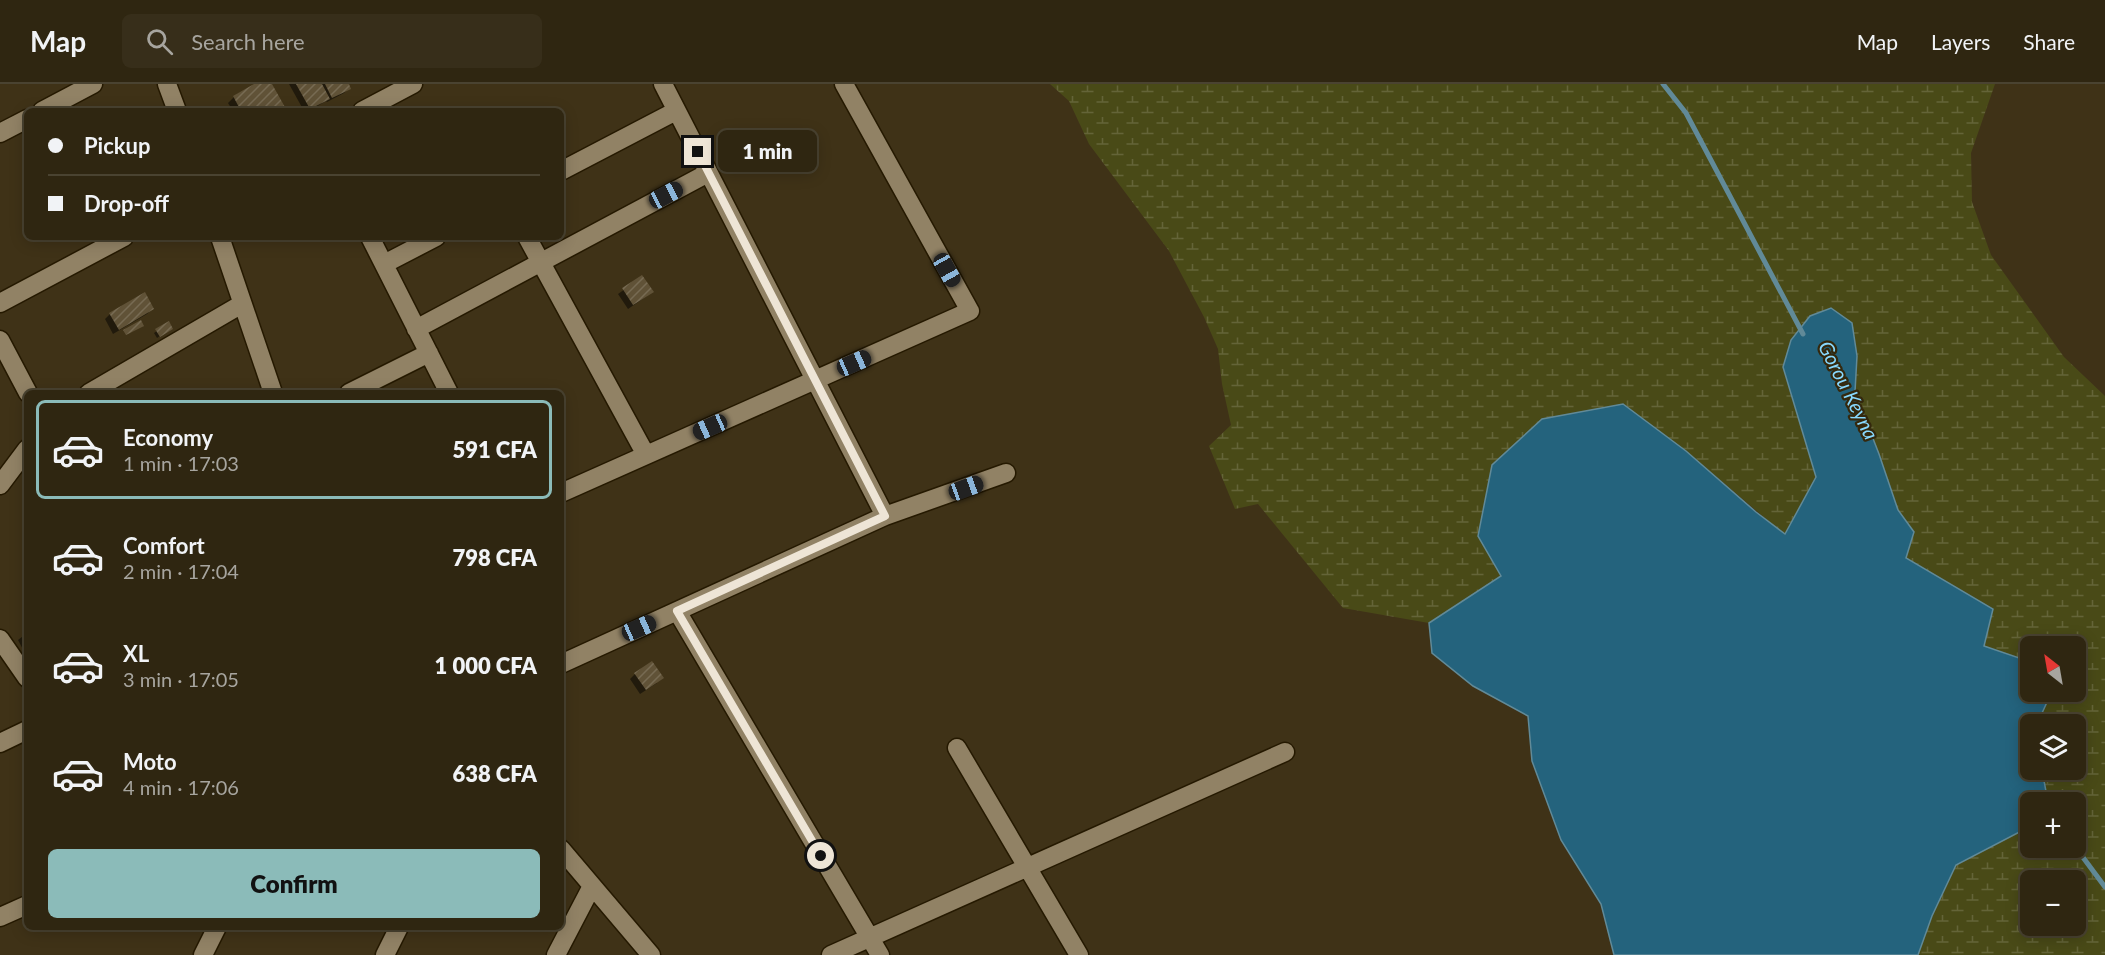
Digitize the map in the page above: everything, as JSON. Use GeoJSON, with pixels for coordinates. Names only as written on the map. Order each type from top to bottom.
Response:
{"type":"FeatureCollection","features":[{"type":"Feature","properties":{"kind":"street"},"geometry":{"type":"LineString","coordinates":[[48,108],[93,84]]}},
{"type":"Feature","properties":{"kind":"street"},"geometry":{"type":"LineString","coordinates":[[167,84],[176,108]]}},
{"type":"Feature","properties":{"kind":"street"},"geometry":{"type":"LineString","coordinates":[[368,108],[413,84]]}},
{"type":"Feature","properties":{"kind":"street"},"geometry":{"type":"LineString","coordinates":[[663,84],[885,516]]}},
{"type":"Feature","properties":{"kind":"street"},"geometry":{"type":"LineString","coordinates":[[564,492],[970,311],[844,84]]}},
{"type":"Feature","properties":{"kind":"street"},"geometry":{"type":"LineString","coordinates":[[564,169],[676,111]]}},
{"type":"Feature","properties":{"kind":"street"},"geometry":{"type":"LineString","coordinates":[[0,133],[24,121]]}},
{"type":"Feature","properties":{"kind":"street"},"geometry":{"type":"LineString","coordinates":[[416,328],[708,173]]}},
{"type":"Feature","properties":{"kind":"street"},"geometry":{"type":"LineString","coordinates":[[0,303],[118,240]]}},
{"type":"Feature","properties":{"kind":"street"},"geometry":{"type":"LineString","coordinates":[[221,240],[272,390]]}},
{"type":"Feature","properties":{"kind":"street"},"geometry":{"type":"LineString","coordinates":[[372,240],[448,390]]}},
{"type":"Feature","properties":{"kind":"street"},"geometry":{"type":"LineString","coordinates":[[384,264],[430,240]]}},
{"type":"Feature","properties":{"kind":"street"},"geometry":{"type":"LineString","coordinates":[[529,240],[646,455]]}},
{"type":"Feature","properties":{"kind":"street"},"geometry":{"type":"LineString","coordinates":[[94,390],[242,304]]}},
{"type":"Feature","properties":{"kind":"street"},"geometry":{"type":"LineString","coordinates":[[0,340],[26,390]]}},
{"type":"Feature","properties":{"kind":"street"},"geometry":{"type":"LineString","coordinates":[[354,390],[429,353]]}},
{"type":"Feature","properties":{"kind":"street"},"geometry":{"type":"LineString","coordinates":[[0,485],[24,453]]}},
{"type":"Feature","properties":{"kind":"street"},"geometry":{"type":"LineString","coordinates":[[564,663],[885,516],[1006,473]]}},
{"type":"Feature","properties":{"kind":"street"},"geometry":{"type":"LineString","coordinates":[[677,611],[880,955]]}},
{"type":"Feature","properties":{"kind":"street"},"geometry":{"type":"LineString","coordinates":[[0,639],[24,674]]}},
{"type":"Feature","properties":{"kind":"street"},"geometry":{"type":"LineString","coordinates":[[0,742],[24,731]]}},
{"type":"Feature","properties":{"kind":"street"},"geometry":{"type":"LineString","coordinates":[[957,748],[1079,955]]}},
{"type":"Feature","properties":{"kind":"street"},"geometry":{"type":"LineString","coordinates":[[831,955],[1285,752]]}},
{"type":"Feature","properties":{"kind":"street"},"geometry":{"type":"LineString","coordinates":[[564,853],[651,955]]}},
{"type":"Feature","properties":{"kind":"street"},"geometry":{"type":"LineString","coordinates":[[556,955],[592,886]]}},
{"type":"Feature","properties":{"kind":"street"},"geometry":{"type":"LineString","coordinates":[[0,917],[24,906]]}},
{"type":"Feature","properties":{"kind":"street"},"geometry":{"type":"LineString","coordinates":[[203,955],[216,930]]}},
{"type":"Feature","properties":{"kind":"street"},"geometry":{"type":"LineString","coordinates":[[385,955],[398,930]]}},
{"type":"Feature","properties":{"kind":"green space"},"geometry":{"type":"Polygon","coordinates":[[[1050,84],[1995,84],[1971,153],[1972,202],[1991,255],[2064,357],[2105,396],[2105,955],[1918,955],[1932,916],[1956,865],[2020,832],[2020,858],[2086,858],[2086,792],[2046,792],[2044,780],[2086,780],[2086,714],[2042,714],[2047,702],[2086,702],[2086,636],[2020,636],[2020,658],[1984,646],[1993,609],[1906,558],[1914,532],[1898,510],[1855,392],[1857,356],[1851,323],[1831,308],[1800,423],[1816,477],[1785,535],[1686,451],[1623,404],[1478,536],[1502,576],[1429,623],[1343,608],[1258,504],[1235,509],[1209,446],[1231,425],[1222,384],[1218,349],[1169,251],[1089,144],[1069,101],[1050,84]]]}},
{"type":"Feature","properties":{"kind":"water"},"geometry":{"type":"Polygon","coordinates":[[[1831,308],[1852,323],[1857,356],[1855,392],[1898,510],[1914,532],[1906,558],[1993,609],[1984,646],[2020,658],[2020,702],[2047,702],[2042,714],[2020,714],[2020,780],[2044,780],[2046,792],[2020,792],[2020,832],[1956,865],[1932,916],[1918,955],[1614,955],[1601,904],[1561,840],[1532,761],[1528,716],[1473,686],[1432,653],[1429,623],[1501,576],[1478,536],[1492,465],[1542,419],[1623,404],[1686,451],[1785,534],[1816,477],[1783,367],[1791,340],[1810,316],[1831,308]]]}},
{"type":"Feature","properties":{"kind":"building"},"geometry":{"type":"Polygon","coordinates":[[[254,84],[272,84],[285,108],[239,108],[233,96],[254,84]]]}},
{"type":"Feature","properties":{"kind":"building"},"geometry":{"type":"Polygon","coordinates":[[[296,84],[322,84],[330,99],[309,108],[296,84]]]}},
{"type":"Feature","properties":{"kind":"building"},"geometry":{"type":"Polygon","coordinates":[[[325,84],[349,84],[351,89],[332,98],[325,84]]]}},
{"type":"Feature","properties":{"kind":"building"},"geometry":{"type":"Polygon","coordinates":[[[642,275],[654,292],[633,305],[622,288],[642,275]]]}},
{"type":"Feature","properties":{"kind":"building"},"geometry":{"type":"Polygon","coordinates":[[[145,292],[154,309],[119,330],[109,313],[145,292]]]}},
{"type":"Feature","properties":{"kind":"building"},"geometry":{"type":"Polygon","coordinates":[[[141,320],[144,326],[126,335],[123,330],[141,320]]]}},
{"type":"Feature","properties":{"kind":"building"},"geometry":{"type":"Polygon","coordinates":[[[169,321],[173,329],[160,337],[155,329],[169,321]]]}},
{"type":"Feature","properties":{"kind":"building"},"geometry":{"type":"Polygon","coordinates":[[[652,661],[664,678],[646,690],[634,673],[652,661]]]}},
{"type":"Feature","properties":{"kind":"waterway","name":"Gorou Keyna"},"geometry":{"type":"LineString","coordinates":[[1663,84],[1686,113],[1803,334]]}},
{"type":"Feature","properties":{"kind":"waterway","name":"Gorou Keyna"},"geometry":{"type":"LineString","coordinates":[[2083,858],[2105,887]]}},
{"type":"Feature","properties":{"kind":"route"},"geometry":{"type":"LineString","coordinates":[[698,152],[885,516],[677,611],[821,856]]}}]}
